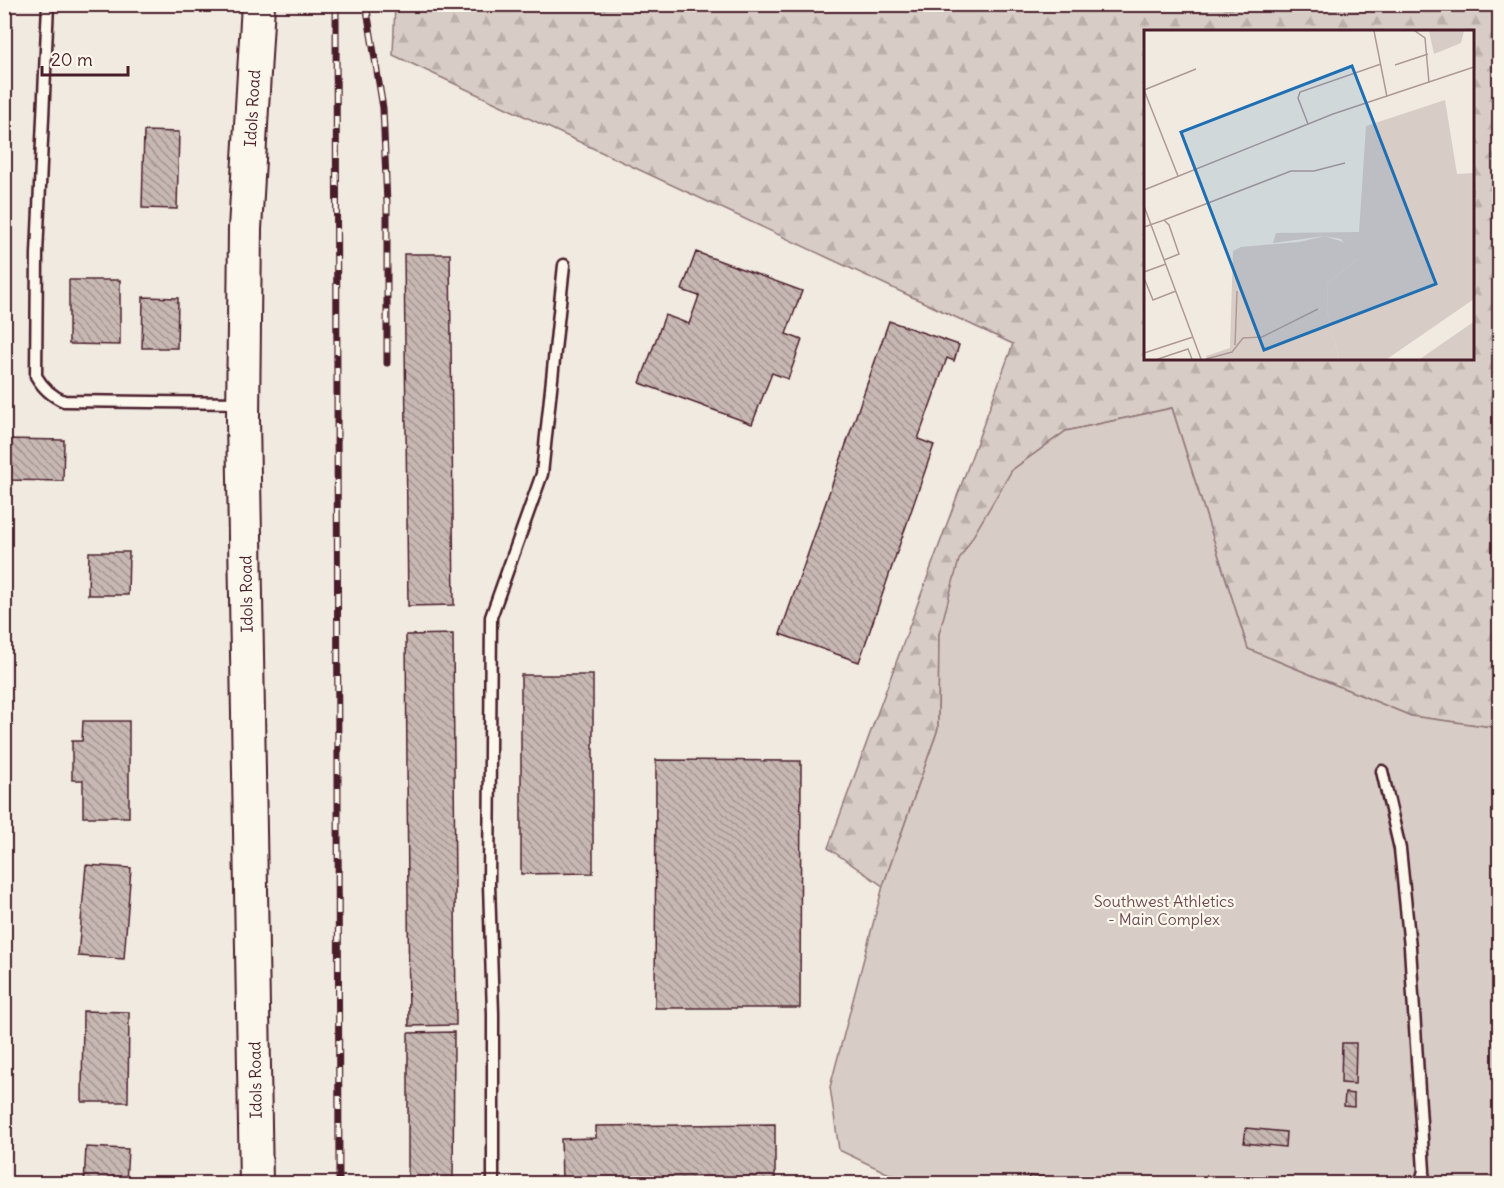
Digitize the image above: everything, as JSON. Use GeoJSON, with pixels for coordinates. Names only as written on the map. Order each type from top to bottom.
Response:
{"type":"FeatureCollection","features":[{"type":"Feature","properties":{"kind":"street","name":"Idols Road"},"geometry":{"type":"LineString","coordinates":[[256,1184],[243,403],[244,229],[258,4]]}},
{"type":"Feature","properties":{"kind":"lane"},"geometry":{"type":"LineString","coordinates":[[48,4],[38,254],[36,376],[43,388],[55,398],[64,401],[243,403]]}},
{"type":"Feature","properties":{"kind":"lane"},"geometry":{"type":"LineString","coordinates":[[493,1184],[494,1014],[489,884],[491,617],[542,474],[564,266]]}},
{"type":"Feature","properties":{"kind":"lane"},"geometry":{"type":"LineString","coordinates":[[1382,771],[1400,849],[1410,947],[1424,1171],[1420,1184]]}},
{"type":"Feature","properties":{"kind":"green space"},"geometry":{"type":"Polygon","coordinates":[[[395,4],[1499,5],[1499,728],[1411,716],[1248,649],[1172,408],[1066,431],[1012,470],[939,634],[938,729],[883,886],[828,848],[1013,344],[393,55],[395,4]]]}},
{"type":"Feature","properties":{"kind":"green space","name":"Southwest Athletics - Main Complex"},"geometry":{"type":"Polygon","coordinates":[[[1172,408],[1248,649],[1411,716],[1499,728],[1499,1183],[908,1183],[839,1150],[830,1087],[883,886],[938,729],[939,634],[959,560],[1012,470],[1066,431],[1172,408]]]}},
{"type":"Feature","properties":{"kind":"building"},"geometry":{"type":"Polygon","coordinates":[[[4,4],[11,4],[10,58],[4,58],[4,4]]]}},
{"type":"Feature","properties":{"kind":"building"},"geometry":{"type":"Polygon","coordinates":[[[144,131],[179,132],[177,209],[142,208],[144,131]]]}},
{"type":"Feature","properties":{"kind":"building"},"geometry":{"type":"Polygon","coordinates":[[[4,155],[10,155],[5,237],[4,237],[4,155]]]}},
{"type":"Feature","properties":{"kind":"building"},"geometry":{"type":"Polygon","coordinates":[[[696,252],[802,291],[786,334],[802,340],[788,379],[772,373],[752,424],[640,383],[665,315],[689,324],[699,296],[682,290],[696,252]]]}},
{"type":"Feature","properties":{"kind":"building"},"geometry":{"type":"Polygon","coordinates":[[[404,254],[450,254],[454,605],[408,606],[404,254]]]}},
{"type":"Feature","properties":{"kind":"building"},"geometry":{"type":"Polygon","coordinates":[[[69,280],[120,280],[120,345],[69,344],[69,280]]]}},
{"type":"Feature","properties":{"kind":"building"},"geometry":{"type":"Polygon","coordinates":[[[143,297],[178,298],[177,348],[142,348],[143,297]]]}},
{"type":"Feature","properties":{"kind":"building"},"geometry":{"type":"Polygon","coordinates":[[[889,321],[959,345],[954,361],[947,358],[918,439],[934,445],[859,662],[780,634],[889,321]]]}},
{"type":"Feature","properties":{"kind":"building"},"geometry":{"type":"Polygon","coordinates":[[[4,439],[64,440],[63,481],[4,480],[4,439]]]}},
{"type":"Feature","properties":{"kind":"building"},"geometry":{"type":"Polygon","coordinates":[[[89,552],[129,552],[128,595],[88,595],[89,552]]]}},
{"type":"Feature","properties":{"kind":"building"},"geometry":{"type":"Polygon","coordinates":[[[453,634],[456,1025],[409,1026],[406,635],[453,634]]]}},
{"type":"Feature","properties":{"kind":"building"},"geometry":{"type":"Polygon","coordinates":[[[521,675],[593,675],[593,873],[521,874],[521,675]]]}},
{"type":"Feature","properties":{"kind":"building"},"geometry":{"type":"Polygon","coordinates":[[[83,721],[129,721],[129,817],[83,817],[83,780],[72,780],[72,741],[82,741],[83,721]]]}},
{"type":"Feature","properties":{"kind":"building"},"geometry":{"type":"Polygon","coordinates":[[[656,760],[801,761],[800,1008],[655,1008],[656,760]]]}},
{"type":"Feature","properties":{"kind":"building"},"geometry":{"type":"Polygon","coordinates":[[[86,865],[131,868],[124,959],[78,956],[86,865]]]}},
{"type":"Feature","properties":{"kind":"building"},"geometry":{"type":"Polygon","coordinates":[[[4,996],[11,997],[7,1037],[4,1037],[4,996]]]}},
{"type":"Feature","properties":{"kind":"building"},"geometry":{"type":"Polygon","coordinates":[[[83,1011],[129,1012],[128,1102],[82,1102],[83,1011]]]}},
{"type":"Feature","properties":{"kind":"building"},"geometry":{"type":"Polygon","coordinates":[[[454,1032],[453,1184],[408,1184],[408,1033],[454,1032]]]}},
{"type":"Feature","properties":{"kind":"building"},"geometry":{"type":"Polygon","coordinates":[[[1342,1043],[1356,1043],[1355,1084],[1341,1083],[1342,1043]]]}},
{"type":"Feature","properties":{"kind":"building"},"geometry":{"type":"Polygon","coordinates":[[[1345,1093],[1354,1094],[1354,1107],[1344,1106],[1345,1093]]]}},
{"type":"Feature","properties":{"kind":"building"},"geometry":{"type":"Polygon","coordinates":[[[775,1124],[775,1184],[562,1184],[561,1139],[596,1138],[596,1126],[775,1124]]]}},
{"type":"Feature","properties":{"kind":"building"},"geometry":{"type":"Polygon","coordinates":[[[1246,1128],[1286,1132],[1285,1147],[1244,1143],[1246,1128]]]}},
{"type":"Feature","properties":{"kind":"building"},"geometry":{"type":"Polygon","coordinates":[[[86,1147],[128,1149],[126,1184],[84,1184],[86,1147]]]}},
{"type":"Feature","properties":{"kind":"building"},"geometry":{"type":"Polygon","coordinates":[[[1029,1176],[1060,1179],[1060,1184],[1028,1184],[1029,1176]]]}},
{"type":"Feature","properties":{"kind":"railway"},"geometry":{"type":"LineString","coordinates":[[336,4],[339,1184]]}},
{"type":"Feature","properties":{"kind":"railway"},"geometry":{"type":"LineString","coordinates":[[366,4],[383,108],[387,204],[387,363]]}}]}
